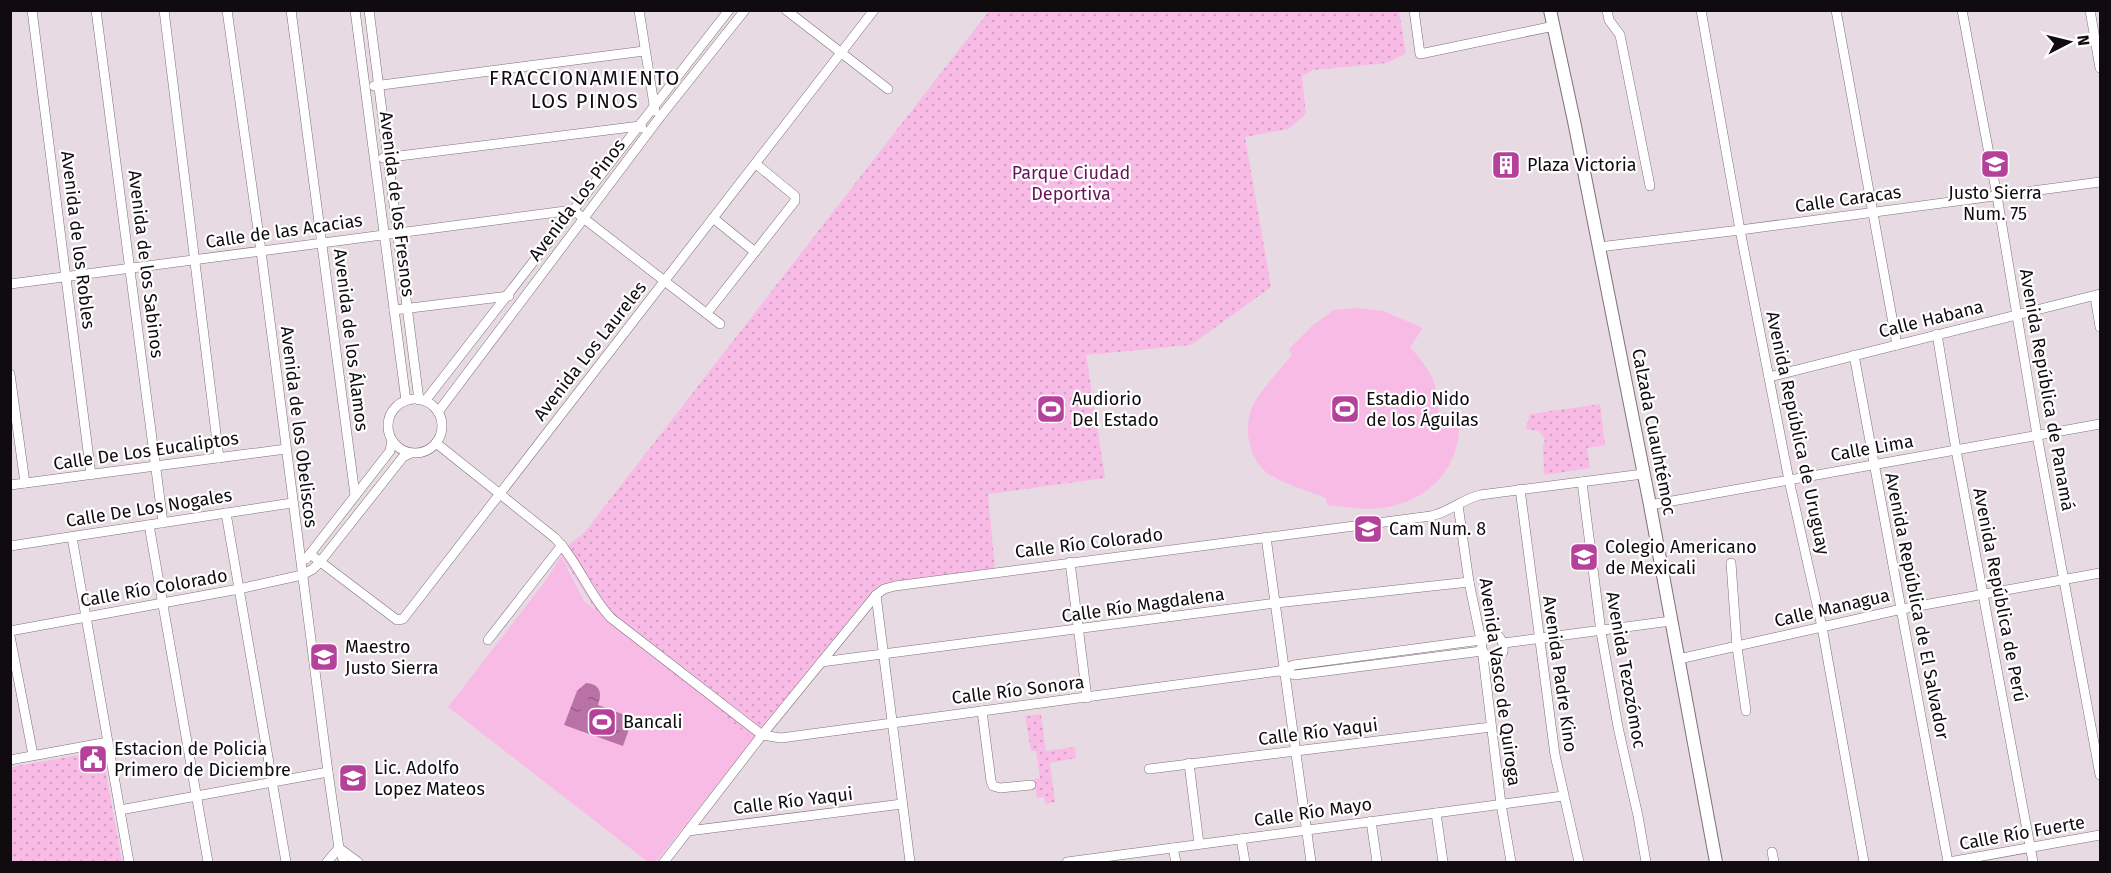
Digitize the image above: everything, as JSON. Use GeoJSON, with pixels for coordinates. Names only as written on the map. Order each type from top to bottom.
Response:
{"type":"FeatureCollection","features":[{"type":"Feature","properties":{"kind":"main road","name":"Calzada Cuauhtémoc"},"geometry":{"type":"LineString","coordinates":[[1550,10],[1650,505],[1716,862]]}},
{"type":"Feature","properties":{"kind":"street","name":"Avenida de los Robles"},"geometry":{"type":"LineString","coordinates":[[32,10],[91,475]]}},
{"type":"Feature","properties":{"kind":"street","name":"Avenida de los Sabinos"},"geometry":{"type":"LineString","coordinates":[[96,10],[163,523]]}},
{"type":"Feature","properties":{"kind":"street"},"geometry":{"type":"LineString","coordinates":[[164,10],[219,458]]}},
{"type":"Feature","properties":{"kind":"street","name":"Avenida de los Obeliscos"},"geometry":{"type":"LineString","coordinates":[[227,10],[261,251],[328,772],[339,848],[344,862]]}},
{"type":"Feature","properties":{"kind":"street","name":"Avenida de los Álamos"},"geometry":{"type":"LineString","coordinates":[[291,10],[354,495]]}},
{"type":"Feature","properties":{"kind":"street"},"geometry":{"type":"LineString","coordinates":[[639,10],[653,108],[660,117]]}},
{"type":"Feature","properties":{"kind":"street","name":"Avenida Los Pinos"},"geometry":{"type":"LineString","coordinates":[[422,400],[508,296],[729,10]]}},
{"type":"Feature","properties":{"kind":"street","name":"Avenida Los Pinos"},"geometry":{"type":"LineString","coordinates":[[438,412],[660,117],[745,10]]}},
{"type":"Feature","properties":{"kind":"street"},"geometry":{"type":"LineString","coordinates":[[786,10],[888,89]]}},
{"type":"Feature","properties":{"kind":"street","name":"Avenida Los Laureles"},"geometry":{"type":"LineString","coordinates":[[310,554],[400,621],[404,620],[874,10]]}},
{"type":"Feature","properties":{"kind":"street"},"geometry":{"type":"LineString","coordinates":[[1414,10],[1420,54],[1554,26]]}},
{"type":"Feature","properties":{"kind":"street"},"geometry":{"type":"LineString","coordinates":[[1607,10],[1609,20],[1620,35],[1650,186]]}},
{"type":"Feature","properties":{"kind":"street","name":"Avenida República de Uruguay"},"geometry":{"type":"LineString","coordinates":[[1701,10],[1740,230],[1789,480],[1822,627],[1864,862]]}},
{"type":"Feature","properties":{"kind":"street"},"geometry":{"type":"LineString","coordinates":[[1836,10],[1897,345]]}},
{"type":"Feature","properties":{"kind":"street","name":"Avenida República de Panamá"},"geometry":{"type":"LineString","coordinates":[[1962,10],[2100,775]]}},
{"type":"Feature","properties":{"kind":"street"},"geometry":{"type":"LineString","coordinates":[[2090,10],[2100,68]]}},
{"type":"Feature","properties":{"kind":"street"},"geometry":{"type":"LineString","coordinates":[[355,12],[372,11]]}},
{"type":"Feature","properties":{"kind":"street","name":"Avenida de los Fresnos"},"geometry":{"type":"LineString","coordinates":[[372,11],[398,233],[422,400]]}},
{"type":"Feature","properties":{"kind":"street","name":"Avenida de los Fresnos"},"geometry":{"type":"LineString","coordinates":[[355,12],[406,401]]}},
{"type":"Feature","properties":{"kind":"street"},"geometry":{"type":"LineString","coordinates":[[365,87],[644,51]]}},
{"type":"Feature","properties":{"kind":"street"},"geometry":{"type":"LineString","coordinates":[[374,159],[640,126],[650,132]]}},
{"type":"Feature","properties":{"kind":"street"},"geometry":{"type":"LineString","coordinates":[[707,313],[795,201],[795,196],[756,164]]}},
{"type":"Feature","properties":{"kind":"street","name":"Calle Caracas"},"geometry":{"type":"LineString","coordinates":[[1599,247],[2100,182]]}},
{"type":"Feature","properties":{"kind":"street","name":"Calle de las Acacias"},"geometry":{"type":"LineString","coordinates":[[10,284],[573,210]]}},
{"type":"Feature","properties":{"kind":"street"},"geometry":{"type":"LineString","coordinates":[[573,210],[720,324]]}},
{"type":"Feature","properties":{"kind":"street"},"geometry":{"type":"LineString","coordinates":[[713,218],[755,252]]}},
{"type":"Feature","properties":{"kind":"street"},"geometry":{"type":"LineString","coordinates":[[2098,295],[2100,327]]}},
{"type":"Feature","properties":{"kind":"street","name":"Calle Habana"},"geometry":{"type":"LineString","coordinates":[[1769,377],[2098,295]]}},
{"type":"Feature","properties":{"kind":"street"},"geometry":{"type":"LineString","coordinates":[[394,310],[508,296],[524,298]]}},
{"type":"Feature","properties":{"kind":"street","name":"Avenida República de Perú"},"geometry":{"type":"LineString","coordinates":[[1937,334],[1956,450],[2033,862]]}},
{"type":"Feature","properties":{"kind":"street","name":"Avenida República de El Salvador"},"geometry":{"type":"LineString","coordinates":[[1854,355],[1949,862]]}},
{"type":"Feature","properties":{"kind":"street"},"geometry":{"type":"LineString","coordinates":[[10,374],[25,483]]}},
{"type":"Feature","properties":{"kind":"street"},"geometry":{"type":"LineString","coordinates":[[422,400],[438,412],[442,425],[440,438],[425,452],[411,453],[404,451],[392,440],[389,433],[390,417],[399,405],[406,401],[422,400]]}},
{"type":"Feature","properties":{"kind":"street","name":"Calle Lima"},"geometry":{"type":"LineString","coordinates":[[1650,505],[2100,424]]}},
{"type":"Feature","properties":{"kind":"street"},"geometry":{"type":"LineString","coordinates":[[302,575],[305,561],[390,450],[392,440]]}},
{"type":"Feature","properties":{"kind":"street"},"geometry":{"type":"LineString","coordinates":[[436,443],[501,493],[562,545],[591,594],[611,618],[762,735]]}},
{"type":"Feature","properties":{"kind":"street","name":"Calle De Los Eucaliptos"},"geometry":{"type":"LineString","coordinates":[[10,485],[286,449]]}},
{"type":"Feature","properties":{"kind":"street"},"geometry":{"type":"LineString","coordinates":[[302,575],[320,562],[403,458],[411,453]]}},
{"type":"Feature","properties":{"kind":"street","name":"Calle Río Colorado"},"geometry":{"type":"LineString","coordinates":[[876,595],[884,589],[895,586],[1431,516],[1449,511],[1472,497],[1643,474]]}},
{"type":"Feature","properties":{"kind":"street","name":"Avenida Tezozómoc"},"geometry":{"type":"LineString","coordinates":[[1582,482],[1601,632],[1646,862]]}},
{"type":"Feature","properties":{"kind":"street","name":"Avenida Padre Kino"},"geometry":{"type":"LineString","coordinates":[[1520,489],[1555,755],[1579,862]]}},
{"type":"Feature","properties":{"kind":"street","name":"Calle De Los Nogales"},"geometry":{"type":"LineString","coordinates":[[10,546],[292,503]]}},
{"type":"Feature","properties":{"kind":"street","name":"Avenida Vasco de Quiroga"},"geometry":{"type":"LineString","coordinates":[[1458,505],[1482,651],[1501,804],[1511,862]]}},
{"type":"Feature","properties":{"kind":"street"},"geometry":{"type":"LineString","coordinates":[[226,513],[286,862]]}},
{"type":"Feature","properties":{"kind":"street"},"geometry":{"type":"LineString","coordinates":[[149,525],[208,862]]}},
{"type":"Feature","properties":{"kind":"street"},"geometry":{"type":"LineString","coordinates":[[72,537],[129,862]]}},
{"type":"Feature","properties":{"kind":"street"},"geometry":{"type":"LineString","coordinates":[[1266,537],[1276,603],[1282,671],[1311,862]]}},
{"type":"Feature","properties":{"kind":"street"},"geometry":{"type":"LineString","coordinates":[[488,640],[562,545]]}},
{"type":"Feature","properties":{"kind":"street"},"geometry":{"type":"LineString","coordinates":[[1070,562],[1087,698]]}},
{"type":"Feature","properties":{"kind":"street"},"geometry":{"type":"LineString","coordinates":[[1731,563],[1737,647],[1746,711]]}},
{"type":"Feature","properties":{"kind":"street","name":"Calle Managua"},"geometry":{"type":"LineString","coordinates":[[1678,659],[1902,609],[2100,573]]}},
{"type":"Feature","properties":{"kind":"street","name":"Calle Río Colorado"},"geometry":{"type":"LineString","coordinates":[[10,631],[239,589],[302,575]]}},
{"type":"Feature","properties":{"kind":"street","name":"Calle Río Magdalena"},"geometry":{"type":"LineString","coordinates":[[821,663],[1276,603],[1469,582]]}},
{"type":"Feature","properties":{"kind":"street"},"geometry":{"type":"LineString","coordinates":[[876,595],[910,862]]}},
{"type":"Feature","properties":{"kind":"street"},"geometry":{"type":"LineString","coordinates":[[664,862],[762,735],[876,595]]}},
{"type":"Feature","properties":{"kind":"street","name":"Calle Río Sonora"},"geometry":{"type":"LineString","coordinates":[[1504,643],[1671,621]]}},
{"type":"Feature","properties":{"kind":"street","name":"Calle Río Sonora"},"geometry":{"type":"LineString","coordinates":[[762,735],[781,738],[1282,671],[1294,665],[1480,640],[1486,634],[1493,633],[1500,636],[1504,643],[1503,651],[1496,657],[1488,657],[1482,651],[1295,675],[1282,671]]}},
{"type":"Feature","properties":{"kind":"street"},"geometry":{"type":"LineString","coordinates":[[10,636],[33,755]]}},
{"type":"Feature","properties":{"kind":"street"},"geometry":{"type":"LineString","coordinates":[[982,711],[993,786],[999,788],[1031,784]]}},
{"type":"Feature","properties":{"kind":"street","name":"Calle Río Yaqui"},"geometry":{"type":"LineString","coordinates":[[1149,769],[1491,727]]}},
{"type":"Feature","properties":{"kind":"street"},"geometry":{"type":"LineString","coordinates":[[10,760],[108,742]]}},
{"type":"Feature","properties":{"kind":"street"},"geometry":{"type":"LineString","coordinates":[[1189,763],[1199,844]]}},
{"type":"Feature","properties":{"kind":"street"},"geometry":{"type":"LineString","coordinates":[[120,810],[328,772]]}},
{"type":"Feature","properties":{"kind":"street","name":"Calle Río Mayo"},"geometry":{"type":"LineString","coordinates":[[1067,862],[1109,859],[1199,844],[1563,795]]}},
{"type":"Feature","properties":{"kind":"street","name":"Calle Río Yaqui"},"geometry":{"type":"LineString","coordinates":[[688,831],[902,804]]}},
{"type":"Feature","properties":{"kind":"street"},"geometry":{"type":"LineString","coordinates":[[1436,813],[1443,862]]}},
{"type":"Feature","properties":{"kind":"street"},"geometry":{"type":"LineString","coordinates":[[1371,821],[1377,862]]}},
{"type":"Feature","properties":{"kind":"street","name":"Calle Río Fuerte"},"geometry":{"type":"LineString","coordinates":[[1949,862],[2100,835]]}},
{"type":"Feature","properties":{"kind":"street"},"geometry":{"type":"LineString","coordinates":[[1241,839],[1245,862]]}},
{"type":"Feature","properties":{"kind":"street"},"geometry":{"type":"LineString","coordinates":[[327,862],[339,848],[358,862]]}},
{"type":"Feature","properties":{"kind":"street"},"geometry":{"type":"LineString","coordinates":[[1173,848],[1176,862]]}},
{"type":"Feature","properties":{"kind":"street"},"geometry":{"type":"LineString","coordinates":[[1772,852],[1774,862]]}},
{"type":"Feature","properties":{"kind":"green space","name":"Parque Ciudad Deportiva"},"geometry":{"type":"Polygon","coordinates":[[[989,11],[1399,11],[1406,53],[1387,63],[1313,70],[1302,76],[1306,114],[1288,129],[1245,137],[1271,287],[1191,345],[1086,355],[1105,478],[988,494],[995,570],[877,590],[859,607],[753,739],[596,611],[559,552],[584,533],[989,11]]]}},
{"type":"Feature","properties":{"kind":"green space","name":"Estadio Nido de los Águilas"},"geometry":{"type":"Polygon","coordinates":[[[1357,308],[1383,311],[1423,328],[1410,347],[1432,377],[1437,392],[1439,413],[1461,413],[1456,448],[1441,477],[1426,491],[1408,501],[1373,509],[1327,505],[1326,498],[1270,475],[1263,469],[1252,452],[1248,432],[1250,412],[1254,403],[1292,355],[1289,349],[1314,324],[1334,310],[1357,308]]]}},
{"type":"Feature","properties":{"kind":"green space"},"geometry":{"type":"Polygon","coordinates":[[[1600,404],[1605,445],[1587,448],[1590,468],[1544,475],[1543,446],[1545,439],[1539,431],[1526,429],[1530,414],[1600,404]]]}},
{"type":"Feature","properties":{"kind":"green space","name":"Bancali"},"geometry":{"type":"Polygon","coordinates":[[[561,556],[584,601],[755,737],[656,862],[648,862],[448,707],[546,580],[561,556]]]}},
{"type":"Feature","properties":{"kind":"green space"},"geometry":{"type":"Polygon","coordinates":[[[1041,714],[1046,751],[1075,747],[1076,758],[1050,763],[1055,802],[1045,804],[1044,797],[1037,798],[1034,779],[1040,778],[1036,751],[1031,751],[1025,716],[1041,714]]]}},
{"type":"Feature","properties":{"kind":"green space"},"geometry":{"type":"Polygon","coordinates":[[[102,751],[122,862],[11,862],[11,767],[102,751]]]}},
{"type":"Feature","properties":{"kind":"water"},"geometry":{"type":"Polygon","coordinates":[[[586,683],[595,685],[599,690],[598,705],[633,718],[623,746],[564,725],[577,691],[586,683]]]}},
{"type":"Feature","properties":{"kind":"place","name":"Justo Sierra Num. 75"},"geometry":{"type":"Point","coordinates":[1995,164]}},
{"type":"Feature","properties":{"kind":"place","name":"Plaza Victoria"},"geometry":{"type":"Point","coordinates":[1506,165]}},
{"type":"Feature","properties":{"kind":"place","name":"Audiorio Del Estado"},"geometry":{"type":"Point","coordinates":[1051,409]}},
{"type":"Feature","properties":{"kind":"place","name":"Estadio Nido de los Águilas"},"geometry":{"type":"Point","coordinates":[1345,409]}},
{"type":"Feature","properties":{"kind":"place","name":"Cam Num. 8"},"geometry":{"type":"Point","coordinates":[1368,529]}},
{"type":"Feature","properties":{"kind":"place","name":"Colegio Americano de Mexicali"},"geometry":{"type":"Point","coordinates":[1584,557]}},
{"type":"Feature","properties":{"kind":"place","name":"Maestro Justo Sierra"},"geometry":{"type":"Point","coordinates":[324,657]}},
{"type":"Feature","properties":{"kind":"place","name":"Bancali"},"geometry":{"type":"Point","coordinates":[602,722]}},
{"type":"Feature","properties":{"kind":"place","name":"Estacion de Policia Primero de Diciembre"},"geometry":{"type":"Point","coordinates":[93,759]}},
{"type":"Feature","properties":{"kind":"place","name":"Lic. Adolfo Lopez Mateos"},"geometry":{"type":"Point","coordinates":[353,778]}},
{"type":"Feature","properties":{"kind":"district","name":"FRACCIONAMIENTO LOS PINOS"},"geometry":{"type":"Point","coordinates":[585,90]}}]}
